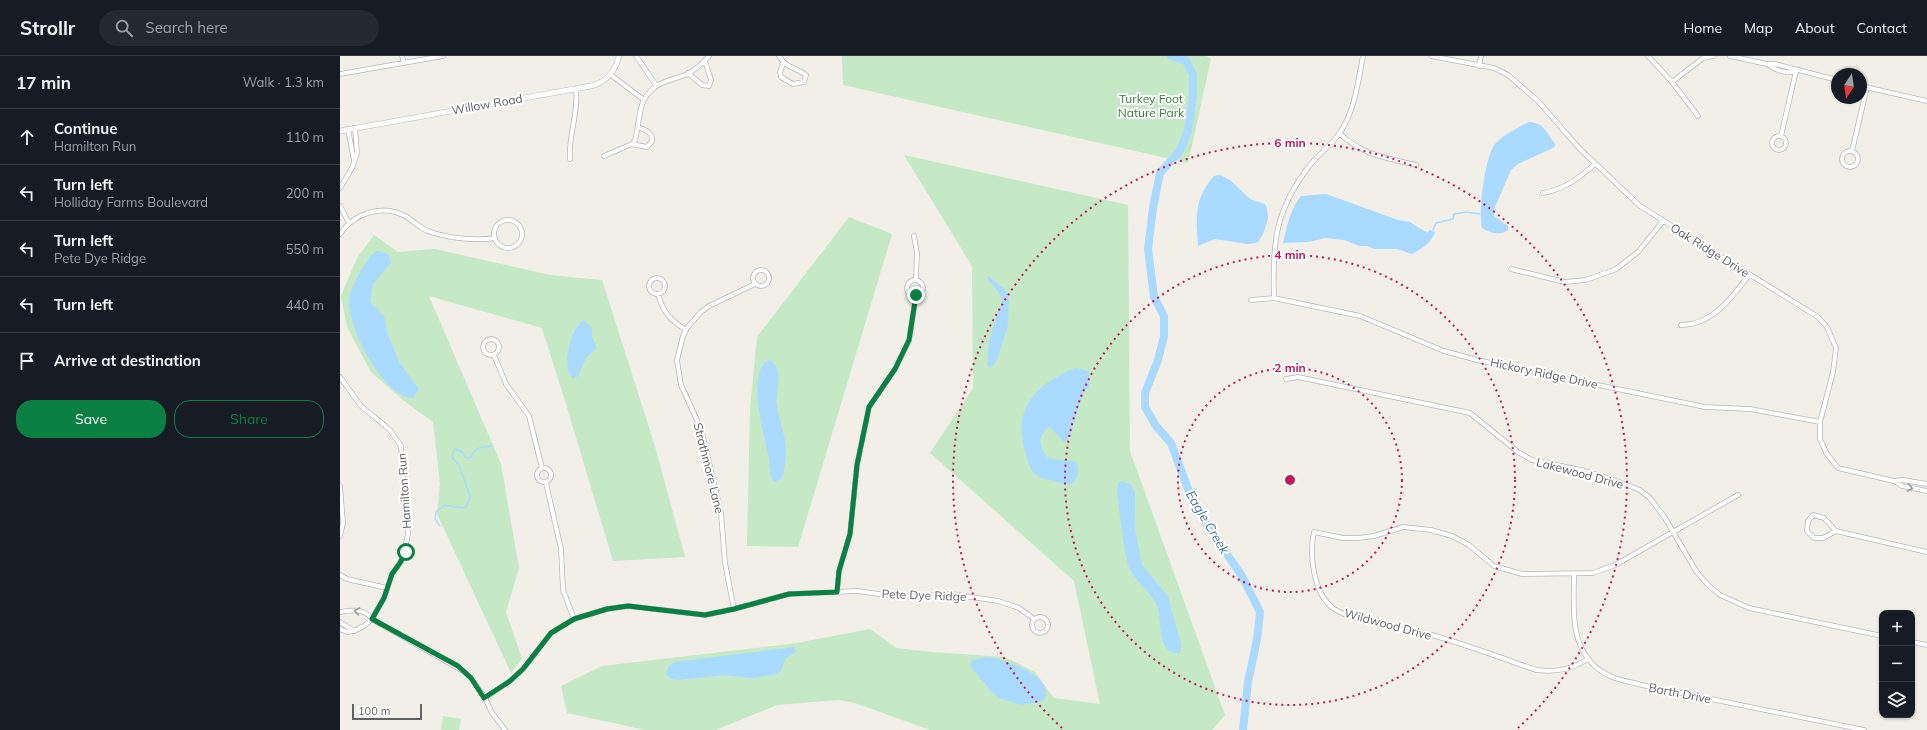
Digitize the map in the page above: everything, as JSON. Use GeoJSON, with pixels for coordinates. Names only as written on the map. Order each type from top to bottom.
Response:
{"type":"FeatureCollection","features":[{"type":"Feature","properties":{"kind":"street"},"geometry":{"type":"LineString","coordinates":[[402,56],[404,63]]}},
{"type":"Feature","properties":{"kind":"street"},"geometry":{"type":"LineString","coordinates":[[340,74],[443,56]]}},
{"type":"Feature","properties":{"kind":"street"},"geometry":{"type":"LineString","coordinates":[[619,56],[611,75],[644,100]]}},
{"type":"Feature","properties":{"kind":"street"},"geometry":{"type":"LineString","coordinates":[[636,56],[656,85]]}},
{"type":"Feature","properties":{"kind":"street"},"geometry":{"type":"LineString","coordinates":[[632,144],[635,140],[644,100],[656,85],[688,73],[700,66],[709,56]]}},
{"type":"Feature","properties":{"kind":"street"},"geometry":{"type":"LineString","coordinates":[[779,56],[783,64],[806,75],[804,82],[800,84],[793,84],[781,77],[780,72],[783,64]]}},
{"type":"Feature","properties":{"kind":"street"},"geometry":{"type":"LineString","coordinates":[[1274,298],[1275,239],[1287,200],[1311,164],[1340,134],[1353,105],[1363,56]]}},
{"type":"Feature","properties":{"kind":"street","name":"Oak Ridge Drive"},"geometry":{"type":"LineString","coordinates":[[1430,56],[1494,68],[1508,75],[1523,87],[1556,119],[1579,148],[1640,206],[1812,313],[1827,327],[1836,348],[1833,372],[1820,422],[1820,438],[1834,465],[1838,468],[1894,480],[1927,484]]}},
{"type":"Feature","properties":{"kind":"street"},"geometry":{"type":"LineString","coordinates":[[1479,66],[1481,56]]}},
{"type":"Feature","properties":{"kind":"street"},"geometry":{"type":"LineString","coordinates":[[1648,56],[1672,82],[1698,116]]}},
{"type":"Feature","properties":{"kind":"street"},"geometry":{"type":"LineString","coordinates":[[1672,82],[1703,58],[1714,56]]}},
{"type":"Feature","properties":{"kind":"street"},"geometry":{"type":"LineString","coordinates":[[1730,56],[1767,64],[1775,64],[1796,71],[1831,79]]}},
{"type":"Feature","properties":{"kind":"street"},"geometry":{"type":"LineString","coordinates":[[688,73],[702,85],[709,86],[711,80],[705,61]]}},
{"type":"Feature","properties":{"kind":"street"},"geometry":{"type":"LineString","coordinates":[[1782,136],[1796,71]]}},
{"type":"Feature","properties":{"kind":"street","name":"Willow Road"},"geometry":{"type":"LineString","coordinates":[[340,131],[576,89],[598,84],[611,75]]}},
{"type":"Feature","properties":{"kind":"street"},"geometry":{"type":"LineString","coordinates":[[1867,87],[1927,101]]}},
{"type":"Feature","properties":{"kind":"street"},"geometry":{"type":"LineString","coordinates":[[570,158],[569,146],[577,102],[576,89]]}},
{"type":"Feature","properties":{"kind":"street"},"geometry":{"type":"LineString","coordinates":[[1852,151],[1863,104]]}},
{"type":"Feature","properties":{"kind":"street"},"geometry":{"type":"LineString","coordinates":[[604,156],[632,144],[647,146],[652,141],[652,137],[650,133],[638,127]]}},
{"type":"Feature","properties":{"kind":"street"},"geometry":{"type":"LineString","coordinates":[[340,188],[352,168],[358,148],[355,128]]}},
{"type":"Feature","properties":{"kind":"street"},"geometry":{"type":"LineString","coordinates":[[348,130],[354,162]]}},
{"type":"Feature","properties":{"kind":"street"},"geometry":{"type":"LineString","coordinates":[[1340,134],[1351,144],[1367,153],[1416,165]]}},
{"type":"Feature","properties":{"kind":"street"},"geometry":{"type":"LineString","coordinates":[[1544,193],[1554,191],[1572,183],[1595,164]]}},
{"type":"Feature","properties":{"kind":"street"},"geometry":{"type":"LineString","coordinates":[[340,206],[349,223]]}},
{"type":"Feature","properties":{"kind":"street"},"geometry":{"type":"LineString","coordinates":[[340,234],[349,223],[361,216],[372,212],[386,210],[405,216],[419,226],[435,234],[479,240],[494,238]]}},
{"type":"Feature","properties":{"kind":"street"},"geometry":{"type":"LineString","coordinates":[[503,221],[512,221],[521,230],[521,239],[510,248],[500,246],[494,238],[496,226],[503,221]]}},
{"type":"Feature","properties":{"kind":"street"},"geometry":{"type":"LineString","coordinates":[[1511,269],[1565,282],[1586,280],[1616,269],[1638,252],[1663,221]]}},
{"type":"Feature","properties":{"kind":"street"},"geometry":{"type":"LineString","coordinates":[[914,236],[917,253],[916,280]]}},
{"type":"Feature","properties":{"kind":"street"},"geometry":{"type":"LineString","coordinates":[[1681,325],[1689,325],[1705,320],[1719,310],[1730,300],[1750,274]]}},
{"type":"Feature","properties":{"kind":"street"},"geometry":{"type":"LineString","coordinates":[[916,280],[920,281],[923,288],[921,293],[916,295],[910,293],[908,288],[911,281],[916,280]]}},
{"type":"Feature","properties":{"kind":"street","name":"Strathmore Lane"},"geometry":{"type":"LineString","coordinates":[[734,609],[724,554],[722,513],[701,429],[678,377],[677,360],[686,330],[695,318],[709,306],[755,284]]}},
{"type":"Feature","properties":{"kind":"street"},"geometry":{"type":"LineString","coordinates":[[658,294],[661,306],[665,313],[671,320],[686,330]]}},
{"type":"Feature","properties":{"kind":"street"},"geometry":{"type":"LineString","coordinates":[[837,592],[839,571],[850,534],[857,465],[869,407],[895,369],[909,340],[916,295]]}},
{"type":"Feature","properties":{"kind":"street","name":"Hickory Ridge Drive"},"geometry":{"type":"LineString","coordinates":[[1251,300],[1274,298],[1360,316],[1444,351],[1477,360],[1705,407],[1750,409],[1820,422]]}},
{"type":"Feature","properties":{"kind":"street"},"geometry":{"type":"LineString","coordinates":[[489,339],[495,340],[499,344],[499,349],[494,355],[488,355],[483,350],[484,342],[489,339]]}},
{"type":"Feature","properties":{"kind":"street"},"geometry":{"type":"LineString","coordinates":[[494,355],[506,384],[529,416],[542,468]]}},
{"type":"Feature","properties":{"kind":"street","name":"Hamilton Run"},"geometry":{"type":"LineString","coordinates":[[340,377],[362,406],[395,435],[402,452],[408,541],[403,558],[392,574],[384,598],[372,619]]}},
{"type":"Feature","properties":{"kind":"street","name":"Lakewood Drive"},"geometry":{"type":"LineString","coordinates":[[1286,379],[1298,377],[1470,413],[1518,452],[1532,460],[1589,472],[1640,490],[1650,498],[1665,518],[1699,576],[1720,594],[1736,603],[1749,608],[1879,635]]}},
{"type":"Feature","properties":{"kind":"street"},"geometry":{"type":"LineString","coordinates":[[542,468],[547,468],[551,475],[550,480],[546,483],[541,482],[536,477],[538,470],[542,468]]}},
{"type":"Feature","properties":{"kind":"street","name":"Oak Ridge Drive"},"geometry":{"type":"LineString","coordinates":[[1894,480],[1902,486],[1927,491]]}},
{"type":"Feature","properties":{"kind":"street"},"geometry":{"type":"LineString","coordinates":[[546,483],[561,549],[563,590],[574,619]]}},
{"type":"Feature","properties":{"kind":"street"},"geometry":{"type":"LineString","coordinates":[[340,486],[343,523],[340,536]]}},
{"type":"Feature","properties":{"kind":"street","name":"Wildwood Drive"},"geometry":{"type":"LineString","coordinates":[[1588,659],[1566,670],[1552,672],[1536,670],[1432,635],[1349,616],[1333,608],[1325,599],[1316,582],[1312,543],[1314,532],[1343,538],[1358,538],[1374,536],[1403,527],[1431,530],[1452,536],[1469,545],[1494,566],[1522,574],[1593,573],[1604,569],[1673,532],[1738,495]]}},
{"type":"Feature","properties":{"kind":"street"},"geometry":{"type":"LineString","coordinates":[[1836,531],[1823,538],[1814,538],[1807,532],[1808,521],[1813,515],[1824,518],[1836,531],[1927,552]]}},
{"type":"Feature","properties":{"kind":"street","name":"Barth Drive"},"geometry":{"type":"LineString","coordinates":[[1574,574],[1574,625],[1576,637],[1588,659],[1610,676],[1630,682],[1864,730]]}},
{"type":"Feature","properties":{"kind":"street"},"geometry":{"type":"LineString","coordinates":[[340,575],[347,579],[387,588]]}},
{"type":"Feature","properties":{"kind":"street","name":"Pete Dye Ridge"},"geometry":{"type":"LineString","coordinates":[[484,698],[510,681],[523,669],[551,633],[574,619],[607,609],[628,606],[705,615],[734,609],[789,594],[857,591],[902,597],[952,594],[998,601],[1019,608],[1034,619]]}},
{"type":"Feature","properties":{"kind":"street"},"geometry":{"type":"LineString","coordinates":[[340,612],[358,610],[458,666],[471,678],[492,713],[506,730]]}},
{"type":"Feature","properties":{"kind":"street","name":"Pete Dye Ridge"},"geometry":{"type":"LineString","coordinates":[[1041,617],[1046,619],[1048,626],[1046,631],[1039,633],[1033,629],[1032,624],[1034,619],[1041,617]]}},
{"type":"Feature","properties":{"kind":"street"},"geometry":{"type":"LineString","coordinates":[[340,629],[347,632],[354,630],[364,626],[372,619]]}},
{"type":"Feature","properties":{"kind":"street"},"geometry":{"type":"LineString","coordinates":[[340,622],[354,630]]}},
{"type":"Feature","properties":{"kind":"street"},"geometry":{"type":"LineString","coordinates":[[1915,643],[1927,645]]}},
{"type":"Feature","properties":{"kind":"green space","name":"Turkey Foot Nature Park"},"geometry":{"type":"Polygon","coordinates":[[[842,56],[1206,56],[1211,59],[1188,163],[843,85],[842,56]]]}},
{"type":"Feature","properties":{"kind":"green space"},"geometry":{"type":"Polygon","coordinates":[[[904,155],[1128,205],[1130,451],[1225,715],[1212,730],[930,730],[855,703],[839,700],[777,705],[716,730],[646,730],[567,713],[561,686],[602,666],[797,643],[870,629],[896,648],[1005,657],[1035,672],[1054,698],[1100,704],[1074,581],[930,453],[973,388],[972,266],[904,155]]]}},
{"type":"Feature","properties":{"kind":"green space"},"geometry":{"type":"Polygon","coordinates":[[[849,217],[892,234],[798,547],[747,546],[750,409],[757,337],[849,217]]]}},
{"type":"Feature","properties":{"kind":"green space"},"geometry":{"type":"Polygon","coordinates":[[[374,235],[398,252],[435,249],[550,275],[602,280],[654,443],[685,557],[613,561],[542,328],[429,296],[501,464],[519,568],[506,612],[522,659],[511,673],[437,514],[440,484],[433,422],[403,400],[371,372],[347,327],[341,296],[357,258],[374,235]]]}},
{"type":"Feature","properties":{"kind":"green space"},"geometry":{"type":"Polygon","coordinates":[[[443,716],[461,719],[459,730],[441,730],[443,716]]]}},
{"type":"Feature","properties":{"kind":"water"},"geometry":{"type":"Polygon","coordinates":[[[1529,122],[1542,126],[1555,144],[1555,147],[1518,164],[1511,170],[1494,209],[1494,216],[1508,226],[1508,230],[1502,233],[1488,231],[1482,228],[1481,210],[1485,172],[1491,150],[1503,137],[1529,122]]]}},
{"type":"Feature","properties":{"kind":"water"},"geometry":{"type":"Polygon","coordinates":[[[1220,175],[1230,180],[1250,199],[1265,204],[1268,218],[1264,232],[1259,241],[1256,243],[1247,244],[1215,239],[1198,246],[1197,217],[1200,200],[1207,184],[1214,176],[1220,175]]]}},
{"type":"Feature","properties":{"kind":"water"},"geometry":{"type":"Polygon","coordinates":[[[1326,194],[1398,220],[1410,222],[1424,231],[1428,232],[1430,230],[1435,232],[1426,245],[1412,254],[1397,249],[1374,249],[1367,246],[1359,246],[1344,240],[1326,238],[1308,242],[1283,243],[1292,213],[1301,196],[1326,194]]]}},
{"type":"Feature","properties":{"kind":"water"},"geometry":{"type":"Polygon","coordinates":[[[376,251],[389,255],[391,263],[373,284],[370,302],[384,316],[387,332],[399,362],[419,389],[413,398],[402,395],[390,386],[380,374],[361,344],[351,314],[349,302],[355,282],[363,267],[376,251]]]}},
{"type":"Feature","properties":{"kind":"water"},"geometry":{"type":"Polygon","coordinates":[[[988,276],[1006,290],[1009,300],[1008,325],[997,360],[991,368],[987,366],[988,347],[1002,299],[988,280],[988,276]]]}},
{"type":"Feature","properties":{"kind":"water"},"geometry":{"type":"Polygon","coordinates":[[[584,320],[592,328],[592,337],[597,348],[586,358],[578,376],[573,378],[569,373],[567,366],[567,357],[571,339],[575,330],[584,320]]]}},
{"type":"Feature","properties":{"kind":"water"},"geometry":{"type":"Polygon","coordinates":[[[769,360],[774,363],[777,368],[778,381],[776,401],[786,451],[783,476],[779,481],[774,482],[770,474],[769,458],[758,406],[757,391],[758,377],[762,367],[769,360]]]}},
{"type":"Feature","properties":{"kind":"water"},"geometry":{"type":"Polygon","coordinates":[[[1075,368],[1085,370],[1089,373],[1089,386],[1083,393],[1070,435],[1065,443],[1050,427],[1043,434],[1040,441],[1048,458],[1076,462],[1078,472],[1074,481],[1069,485],[1041,478],[1033,473],[1022,438],[1022,423],[1026,409],[1033,397],[1043,386],[1075,368]]]}},
{"type":"Feature","properties":{"kind":"water"},"geometry":{"type":"Polygon","coordinates":[[[1122,481],[1131,485],[1135,492],[1135,530],[1142,565],[1168,596],[1181,645],[1181,651],[1179,653],[1172,652],[1167,649],[1162,636],[1156,603],[1149,593],[1137,581],[1128,564],[1117,492],[1118,484],[1122,481]]]}},
{"type":"Feature","properties":{"kind":"water"},"geometry":{"type":"Polygon","coordinates":[[[794,647],[796,652],[785,659],[781,671],[774,675],[752,678],[724,675],[678,680],[670,678],[666,674],[668,667],[675,662],[794,647]]]}},
{"type":"Feature","properties":{"kind":"water"},"geometry":{"type":"Polygon","coordinates":[[[987,657],[995,658],[1015,665],[1035,676],[1042,683],[1046,691],[1044,700],[1041,702],[1021,705],[999,698],[970,666],[971,660],[987,657]]]}},
{"type":"Feature","properties":{"kind":"waterway","name":"Eagle Creek"},"geometry":{"type":"LineString","coordinates":[[1171,56],[1186,61],[1193,75],[1193,96],[1188,131],[1179,152],[1160,173],[1153,208],[1148,249],[1154,297],[1164,316],[1164,336],[1158,360],[1145,393],[1145,407],[1156,426],[1171,443],[1191,497],[1213,534],[1242,576],[1260,612],[1257,639],[1248,682],[1243,730]]}},
{"type":"Feature","properties":{"kind":"waterway"},"geometry":{"type":"LineString","coordinates":[[1433,230],[1436,223],[1453,219],[1454,214],[1466,212],[1480,214]]}},
{"type":"Feature","properties":{"kind":"waterway"},"geometry":{"type":"LineString","coordinates":[[440,526],[435,519],[436,512],[444,505],[462,508],[466,507],[470,497],[459,465],[453,459],[452,455],[455,449],[461,451],[466,458],[471,457],[479,448],[492,446]]}},
{"type":"Feature","properties":{"kind":"route"},"geometry":{"type":"LineString","coordinates":[[406,552],[392,574],[384,598],[372,619],[428,651],[458,666],[471,678],[484,698],[510,681],[523,669],[551,633],[574,619],[607,609],[628,606],[705,615],[764,602],[789,594],[837,592],[839,571],[850,534],[857,465],[869,407],[895,369],[909,340],[916,295]]}}]}
